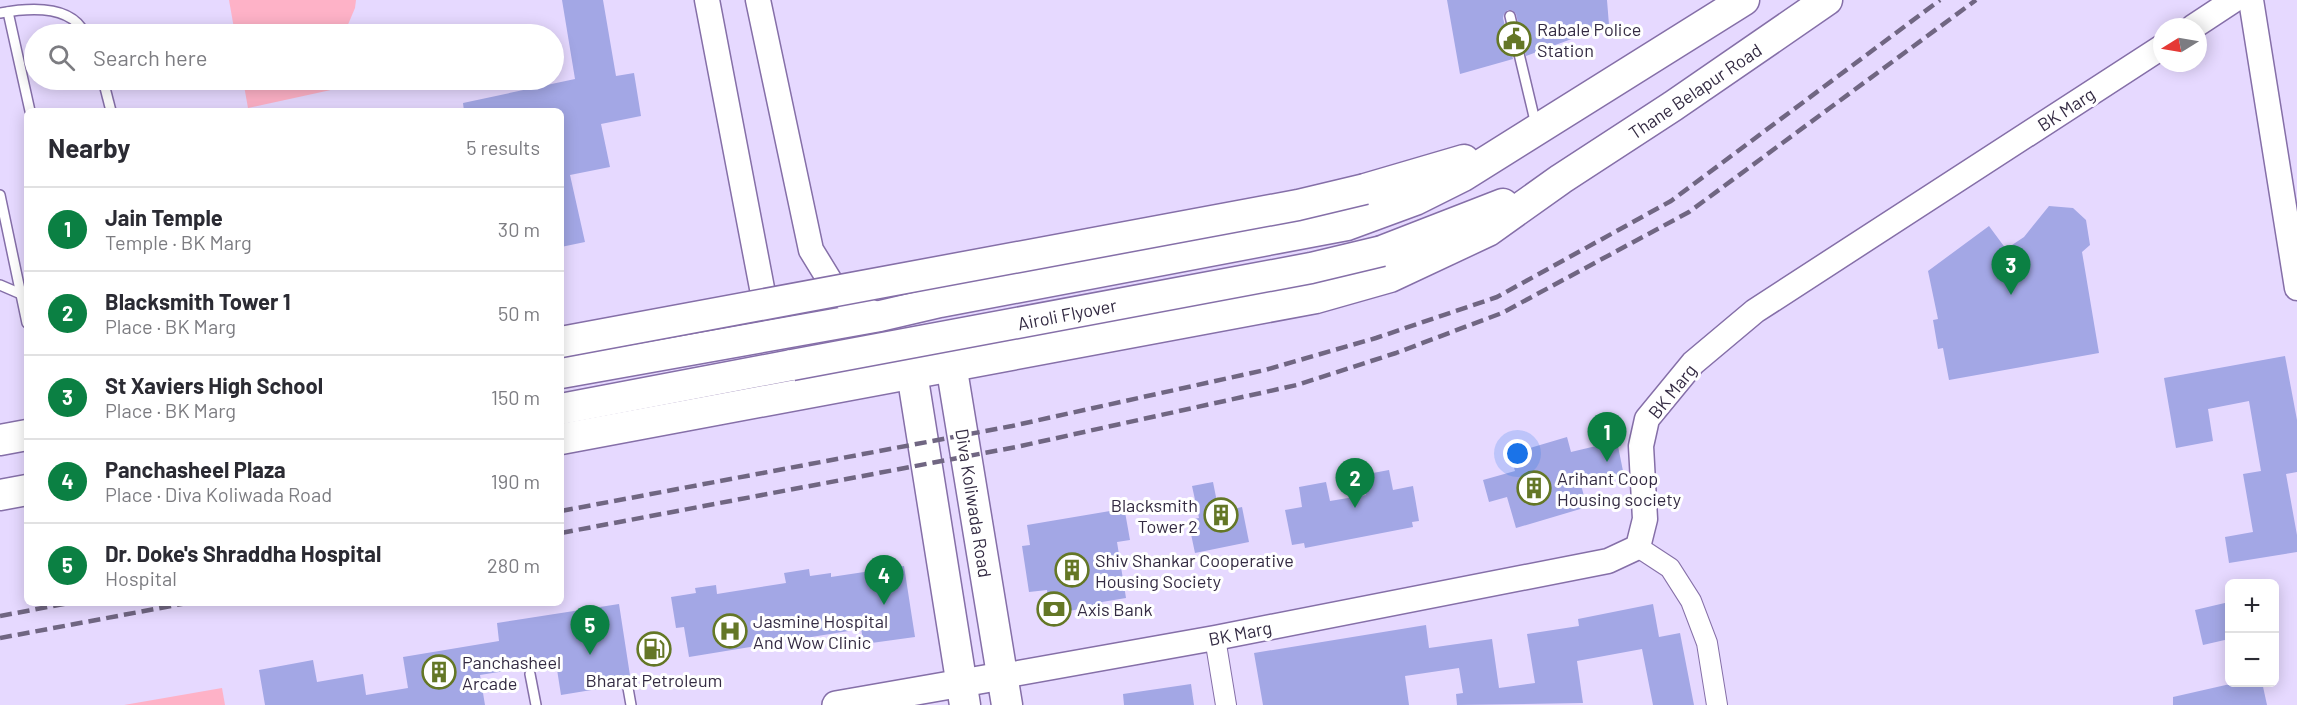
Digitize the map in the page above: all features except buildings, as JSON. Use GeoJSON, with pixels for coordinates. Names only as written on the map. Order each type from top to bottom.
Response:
{"type":"FeatureCollection","features":[{"type":"Feature","properties":{"kind":"main road","name":"Thane Belapur Road"},"geometry":{"type":"LineString","coordinates":[[1561,179],[1673,106],[1827,0]]}},
{"type":"Feature","properties":{"kind":"main road"},"geometry":{"type":"LineString","coordinates":[[564,372],[880,316],[940,302],[1347,225],[1415,200],[1463,176],[1726,8]]}},
{"type":"Feature","properties":{"kind":"main road"},"geometry":{"type":"LineString","coordinates":[[564,341],[1298,205],[1457,163],[1535,131]]}},
{"type":"Feature","properties":{"kind":"main road"},"geometry":{"type":"LineString","coordinates":[[564,438],[1316,298],[1362,286],[1435,257],[1488,231],[1561,179]]}},
{"type":"Feature","properties":{"kind":"main road","name":"Airoli Flyover"},"geometry":{"type":"LineString","coordinates":[[564,408],[1311,268],[1382,251],[1480,214],[1561,179]]}},
{"type":"Feature","properties":{"kind":"main road","name":"Diva Koliwada Road"},"geometry":{"type":"LineString","coordinates":[[940,302],[1007,705]]}},
{"type":"Feature","properties":{"kind":"main road"},"geometry":{"type":"LineString","coordinates":[[880,316],[912,373],[964,694]]}},
{"type":"Feature","properties":{"kind":"main road"},"geometry":{"type":"LineString","coordinates":[[0,440],[24,436]]}},
{"type":"Feature","properties":{"kind":"main road"},"geometry":{"type":"LineString","coordinates":[[0,495],[24,491]]}},
{"type":"Feature","properties":{"kind":"main road"},"geometry":{"type":"LineString","coordinates":[[836,705],[964,694],[1002,676]]}},
{"type":"Feature","properties":{"kind":"street"},"geometry":{"type":"LineString","coordinates":[[707,0],[765,304]]}},
{"type":"Feature","properties":{"kind":"street"},"geometry":{"type":"LineString","coordinates":[[758,0],[811,250],[830,281],[849,302],[880,316]]}},
{"type":"Feature","properties":{"kind":"street"},"geometry":{"type":"LineString","coordinates":[[2207,18],[2234,0]]}},
{"type":"Feature","properties":{"kind":"street"},"geometry":{"type":"LineString","coordinates":[[2252,0],[2297,288]]}},
{"type":"Feature","properties":{"kind":"street","name":"BK Marg"},"geometry":{"type":"LineString","coordinates":[[1002,676],[1215,638],[1608,561],[1638,547],[1645,519],[1641,446],[1647,419],[1693,363],[1755,311],[2153,53]]}},
{"type":"Feature","properties":{"kind":"street"},"geometry":{"type":"LineString","coordinates":[[1638,547],[1670,568],[1691,601],[1707,643],[1717,705]]}},
{"type":"Feature","properties":{"kind":"street"},"geometry":{"type":"LineString","coordinates":[[1215,638],[1226,705]]}},
{"type":"Feature","properties":{"kind":"lane"},"geometry":{"type":"LineString","coordinates":[[24,88],[4,12],[40,9],[63,13],[76,24]]}},
{"type":"Feature","properties":{"kind":"lane"},"geometry":{"type":"LineString","coordinates":[[1510,16],[1535,131]]}},
{"type":"Feature","properties":{"kind":"lane"},"geometry":{"type":"LineString","coordinates":[[24,90],[29,108]]}},
{"type":"Feature","properties":{"kind":"lane"},"geometry":{"type":"LineString","coordinates":[[106,90],[110,108]]}},
{"type":"Feature","properties":{"kind":"lane"},"geometry":{"type":"LineString","coordinates":[[0,195],[24,293]]}},
{"type":"Feature","properties":{"kind":"lane"},"geometry":{"type":"LineString","coordinates":[[0,285],[24,293]]}},
{"type":"Feature","properties":{"kind":"lane"},"geometry":{"type":"LineString","coordinates":[[530,674],[536,705]]}},
{"type":"Feature","properties":{"kind":"lane"},"geometry":{"type":"LineString","coordinates":[[628,688],[631,705]]}},
{"type":"Feature","properties":{"kind":"shaded area"},"geometry":{"type":"Polygon","coordinates":[[[229,0],[356,0],[348,24],[233,24],[229,0]]]}},
{"type":"Feature","properties":{"kind":"shaded area"},"geometry":{"type":"Polygon","coordinates":[[[245,90],[331,90],[248,108],[245,90]]]}},
{"type":"Feature","properties":{"kind":"shaded area"},"geometry":{"type":"Polygon","coordinates":[[[222,688],[225,705],[124,705],[222,688]]]}},
{"type":"Feature","properties":{"kind":"railway"},"geometry":{"type":"LineString","coordinates":[[564,510],[1012,426],[1265,370],[1376,338],[1497,297],[1671,201],[1940,0]]}},
{"type":"Feature","properties":{"kind":"railway"},"geometry":{"type":"LineString","coordinates":[[564,532],[1016,447],[1297,385],[1396,353],[1502,313],[1689,212],[1976,0]]}},
{"type":"Feature","properties":{"kind":"railway"},"geometry":{"type":"LineString","coordinates":[[0,616],[53,606]]}},
{"type":"Feature","properties":{"kind":"railway"},"geometry":{"type":"LineString","coordinates":[[0,638],[171,606]]}},
{"type":"Feature","properties":{"kind":"place","name":"Rabale Police Station"},"geometry":{"type":"Point","coordinates":[1514,39]}},
{"type":"Feature","properties":{"kind":"place","name":"St Xaviers High School"},"geometry":{"type":"Point","coordinates":[2011,295]}},
{"type":"Feature","properties":{"kind":"place","name":"Jain Temple"},"geometry":{"type":"Point","coordinates":[1607,462]}},
{"type":"Feature","properties":{"kind":"place","name":"Arihant Coop Housing society"},"geometry":{"type":"Point","coordinates":[1534,488]}},
{"type":"Feature","properties":{"kind":"place","name":"Blacksmith Tower 1"},"geometry":{"type":"Point","coordinates":[1355,508]}},
{"type":"Feature","properties":{"kind":"place","name":"Blacksmith Tower 2"},"geometry":{"type":"Point","coordinates":[1221,515]}},
{"type":"Feature","properties":{"kind":"place","name":"Shiv Shankar Cooperative Housing Society"},"geometry":{"type":"Point","coordinates":[1072,570]}},
{"type":"Feature","properties":{"kind":"place","name":"Panchasheel Plaza"},"geometry":{"type":"Point","coordinates":[884,605]}},
{"type":"Feature","properties":{"kind":"place","name":"Axis Bank"},"geometry":{"type":"Point","coordinates":[1054,609]}},
{"type":"Feature","properties":{"kind":"place","name":"Jasmine Hospital And Wow Clinic"},"geometry":{"type":"Point","coordinates":[730,631]}},
{"type":"Feature","properties":{"kind":"place","name":"Bharat Petroleum"},"geometry":{"type":"Point","coordinates":[654,649]}},
{"type":"Feature","properties":{"kind":"place","name":"Dr. Doke's Shraddha Hospital"},"geometry":{"type":"Point","coordinates":[590,655]}},
{"type":"Feature","properties":{"kind":"place","name":"Panchasheel Arcade"},"geometry":{"type":"Point","coordinates":[439,672]}}]}
